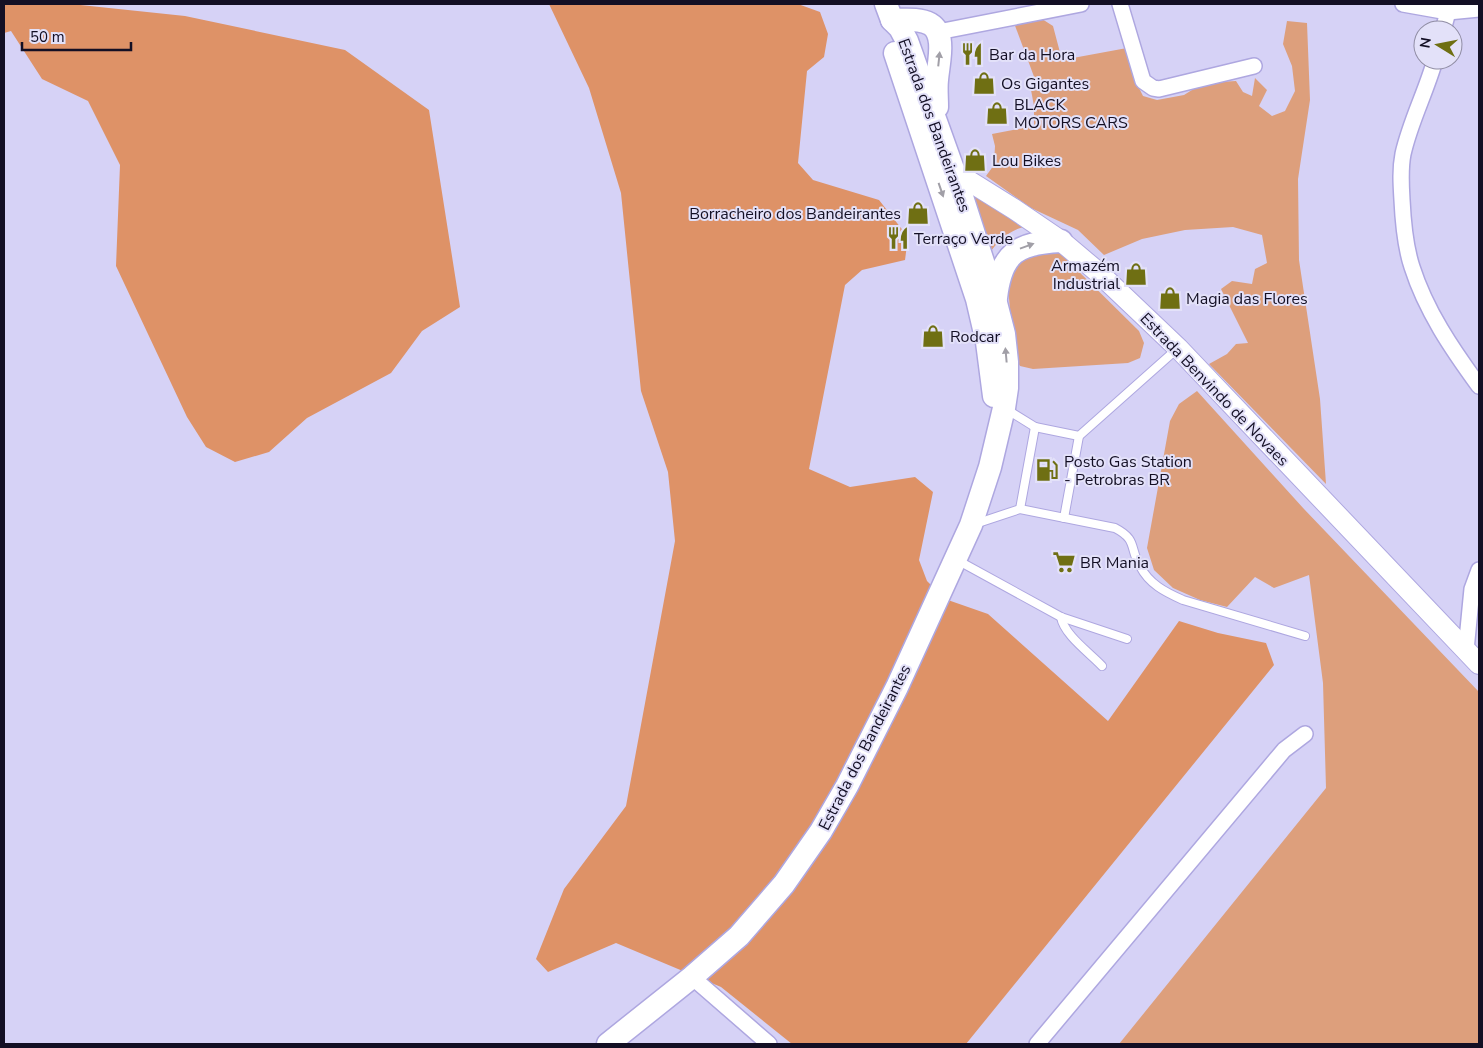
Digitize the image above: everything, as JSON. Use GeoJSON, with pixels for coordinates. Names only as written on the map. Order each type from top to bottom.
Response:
{"type":"FeatureCollection","features":[{"type":"Feature","properties":{"kind":"main road"},"geometry":{"type":"LineString","coordinates":[[889,12],[924,21],[932,25],[938,32],[940,51],[932,135]]}},
{"type":"Feature","properties":{"kind":"main road","name":"Estrada dos Bandeirantes"},"geometry":{"type":"LineString","coordinates":[[889,12],[906,41],[977,299],[993,380],[997,437]]}},
{"type":"Feature","properties":{"kind":"main road","name":"Estrada dos Bandeirantes"},"geometry":{"type":"LineString","coordinates":[[608,1044],[692,977],[739,936],[784,884],[821,831],[847,786],[897,687],[971,525],[990,467],[1004,408],[1007,388],[1006,352],[996,299],[954,172],[932,135]]}},
{"type":"Feature","properties":{"kind":"main road"},"geometry":{"type":"LineString","coordinates":[[996,299],[998,279],[1003,266],[1010,256],[1020,248],[1030,244],[1061,241]]}},
{"type":"Feature","properties":{"kind":"street"},"geometry":{"type":"LineString","coordinates":[[938,32],[1081,4]]}},
{"type":"Feature","properties":{"kind":"street"},"geometry":{"type":"LineString","coordinates":[[1120,4],[1143,81],[1153,88],[1159,89],[1254,66]]}},
{"type":"Feature","properties":{"kind":"street"},"geometry":{"type":"LineString","coordinates":[[1410,4],[1448,12],[1479,9]]}},
{"type":"Feature","properties":{"kind":"street"},"geometry":{"type":"LineString","coordinates":[[1446,20],[1448,12]]}},
{"type":"Feature","properties":{"kind":"street"},"geometry":{"type":"LineString","coordinates":[[1431,70],[1402,156],[1400,173],[1404,222],[1412,267],[1432,313],[1450,346],[1479,386]]}},
{"type":"Feature","properties":{"kind":"street","name":"Estrada Benvindo de Novaes"},"geometry":{"type":"LineString","coordinates":[[954,172],[1061,241],[1099,273],[1178,348],[1479,664]]}},
{"type":"Feature","properties":{"kind":"street"},"geometry":{"type":"LineString","coordinates":[[1466,650],[1472,588],[1479,570]]}},
{"type":"Feature","properties":{"kind":"street"},"geometry":{"type":"LineString","coordinates":[[1037,1044],[1284,750],[1305,734]]}},
{"type":"Feature","properties":{"kind":"street"},"geometry":{"type":"LineString","coordinates":[[692,977],[769,1044]]}},
{"type":"Feature","properties":{"kind":"lane"},"geometry":{"type":"LineString","coordinates":[[1064,518],[1078,436],[1178,348]]}},
{"type":"Feature","properties":{"kind":"lane"},"geometry":{"type":"LineString","coordinates":[[1004,408],[1035,427],[1078,436]]}},
{"type":"Feature","properties":{"kind":"lane"},"geometry":{"type":"LineString","coordinates":[[1020,509],[1035,427]]}},
{"type":"Feature","properties":{"kind":"lane"},"geometry":{"type":"LineString","coordinates":[[971,525],[1020,509],[1115,528],[1126,534],[1132,543],[1139,566],[1149,581],[1165,592],[1183,600],[1305,636]]}},
{"type":"Feature","properties":{"kind":"lane"},"geometry":{"type":"LineString","coordinates":[[956,560],[1061,617],[1127,639]]}},
{"type":"Feature","properties":{"kind":"lane"},"geometry":{"type":"LineString","coordinates":[[1061,617],[1062,624],[1068,632],[1102,666]]}},
{"type":"Feature","properties":{"kind":"shaded area"},"geometry":{"type":"Polygon","coordinates":[[[4,4],[71,4],[185,16],[345,50],[429,110],[460,307],[422,331],[391,373],[307,418],[269,452],[235,462],[206,447],[187,417],[116,266],[120,165],[88,101],[42,79],[11,31],[4,33],[4,4]]]}},
{"type":"Feature","properties":{"kind":"shaded area"},"geometry":{"type":"Polygon","coordinates":[[[549,4],[798,4],[820,12],[828,34],[824,57],[807,71],[798,163],[813,180],[879,200],[908,237],[905,260],[862,270],[845,285],[809,469],[850,487],[915,477],[933,492],[919,560],[927,581],[945,599],[988,614],[1108,721],[1179,621],[1218,633],[1266,643],[1274,665],[966,1044],[792,1044],[721,987],[616,943],[548,972],[536,959],[564,889],[626,806],[675,541],[668,472],[641,391],[621,193],[589,88],[549,4]]]}},
{"type":"Feature","properties":{"kind":"shaded area"},"geometry":{"type":"Polygon","coordinates":[[[1042,19],[1053,26],[1062,60],[1127,48],[1134,78],[1143,96],[1157,100],[1184,95],[1203,83],[1236,81],[1243,92],[1252,96],[1255,78],[1267,90],[1259,106],[1272,116],[1285,111],[1295,91],[1292,66],[1283,44],[1287,21],[1307,23],[1310,100],[1298,179],[1299,260],[1320,399],[1326,484],[1209,364],[1227,354],[1236,344],[1248,343],[1221,289],[1232,281],[1252,284],[1255,269],[1267,263],[1262,235],[1233,227],[1185,230],[1142,239],[1104,255],[1078,230],[1031,208],[986,176],[994,165],[995,146],[992,134],[1034,126],[1034,106],[1031,90],[1036,82],[1014,23],[1042,19]]]}},
{"type":"Feature","properties":{"kind":"shaded area"},"geometry":{"type":"Polygon","coordinates":[[[962,184],[1028,226],[1015,230],[1003,238],[986,259],[962,184]]]}},
{"type":"Feature","properties":{"kind":"shaded area"},"geometry":{"type":"Polygon","coordinates":[[[1038,249],[1060,253],[1139,331],[1144,343],[1140,358],[1128,363],[1033,369],[1020,366],[1014,357],[1007,275],[1014,260],[1038,249]]]}},
{"type":"Feature","properties":{"kind":"shaded area"},"geometry":{"type":"Polygon","coordinates":[[[1197,391],[1304,509],[1479,692],[1479,1044],[1119,1044],[1326,788],[1323,683],[1309,575],[1274,588],[1255,577],[1227,607],[1200,600],[1173,588],[1154,570],[1147,548],[1170,421],[1179,404],[1197,391]]]}},
{"type":"Feature","properties":{"kind":"place","name":"Bar da Hora"},"geometry":{"type":"Point","coordinates":[972,54]}},
{"type":"Feature","properties":{"kind":"place","name":"Os Gigantes"},"geometry":{"type":"Point","coordinates":[984,83]}},
{"type":"Feature","properties":{"kind":"place","name":"BLACK MOTORS CARS"},"geometry":{"type":"Point","coordinates":[997,113]}},
{"type":"Feature","properties":{"kind":"place","name":"Lou Bikes"},"geometry":{"type":"Point","coordinates":[975,160]}},
{"type":"Feature","properties":{"kind":"place","name":"Borracheiro dos Bandeirantes"},"geometry":{"type":"Point","coordinates":[918,213]}},
{"type":"Feature","properties":{"kind":"place","name":"Terraço Verde"},"geometry":{"type":"Point","coordinates":[898,238]}},
{"type":"Feature","properties":{"kind":"place","name":"Armazém Industrial"},"geometry":{"type":"Point","coordinates":[1136,274]}},
{"type":"Feature","properties":{"kind":"place","name":"Magia das Flores"},"geometry":{"type":"Point","coordinates":[1170,298]}},
{"type":"Feature","properties":{"kind":"place","name":"Rodcar"},"geometry":{"type":"Point","coordinates":[933,336]}},
{"type":"Feature","properties":{"kind":"place","name":"Posto Gas Station - Petrobras BR"},"geometry":{"type":"Point","coordinates":[1047,470]}},
{"type":"Feature","properties":{"kind":"place","name":"BR Mania"},"geometry":{"type":"Point","coordinates":[1064,562]}}]}
